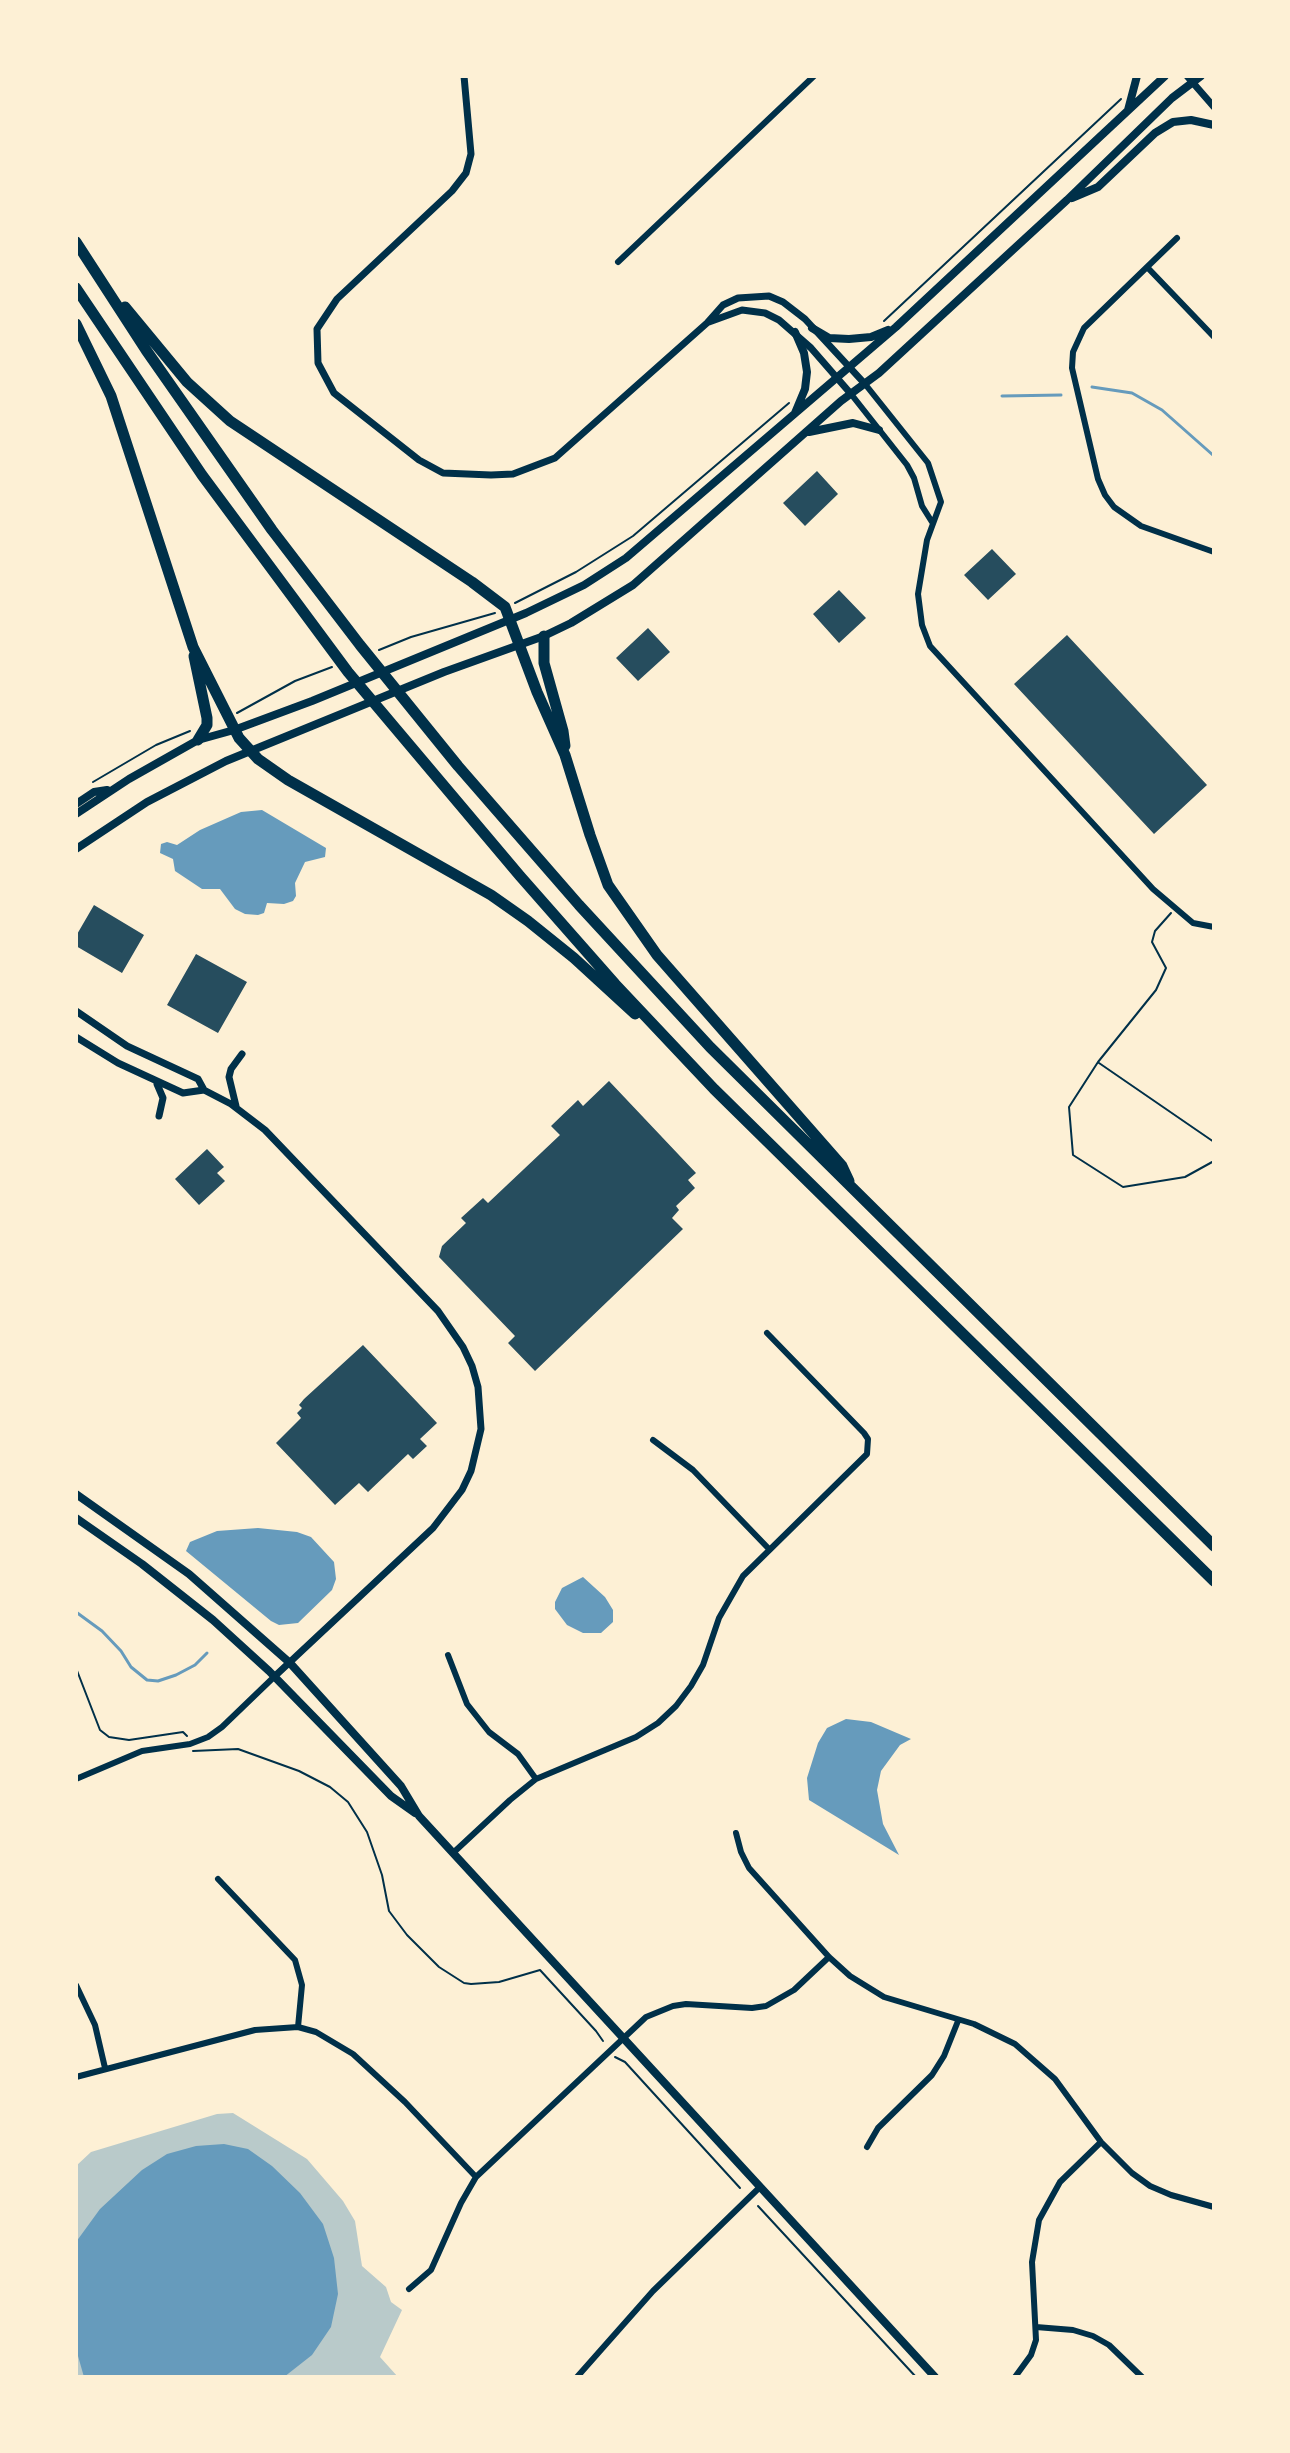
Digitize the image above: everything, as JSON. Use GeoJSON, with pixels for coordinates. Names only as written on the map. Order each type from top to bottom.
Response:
{"type":"FeatureCollection","features":[{"type":"Feature","properties":{"kind":"highway"},"geometry":{"type":"LineString","coordinates":[[76,242],[146,350],[272,530],[458,766],[579,905],[700,1036],[1214,1546]]}},
{"type":"Feature","properties":{"kind":"highway"},"geometry":{"type":"LineString","coordinates":[[98,277],[187,382],[230,421],[505,607],[565,755],[608,885],[657,955],[842,1166],[853,1189]]}},
{"type":"Feature","properties":{"kind":"highway"},"geometry":{"type":"LineString","coordinates":[[76,288],[202,475],[348,672],[520,876],[687,1060]]}},
{"type":"Feature","properties":{"kind":"highway"},"geometry":{"type":"LineString","coordinates":[[76,324],[111,396],[193,647],[207,718],[207,725],[197,735]]}},
{"type":"Feature","properties":{"kind":"highway"},"geometry":{"type":"LineString","coordinates":[[544,636],[544,663],[563,731],[565,755]]}},
{"type":"Feature","properties":{"kind":"highway"},"geometry":{"type":"LineString","coordinates":[[193,647],[234,730],[249,751],[288,780],[467,881],[519,914],[566,951],[687,1060],[1214,1581]]}},
{"type":"Feature","properties":{"kind":"main road"},"geometry":{"type":"LineString","coordinates":[[1128,111],[1137,76]]}},
{"type":"Feature","properties":{"kind":"main road"},"geometry":{"type":"LineString","coordinates":[[76,814],[197,735],[234,730],[435,651],[566,594],[626,558],[896,327],[1165,76]]}},
{"type":"Feature","properties":{"kind":"main road"},"geometry":{"type":"LineString","coordinates":[[76,849],[171,788],[249,751],[444,672],[544,636],[633,585],[865,384],[1067,200],[1194,78]]}},
{"type":"Feature","properties":{"kind":"main road"},"geometry":{"type":"LineString","coordinates":[[1067,200],[1098,187],[1155,133],[1173,122],[1191,120],[1214,125]]}},
{"type":"Feature","properties":{"kind":"main road"},"geometry":{"type":"LineString","coordinates":[[812,328],[829,338],[849,339],[871,337],[896,327]]}},
{"type":"Feature","properties":{"kind":"main road"},"geometry":{"type":"LineString","coordinates":[[793,417],[805,389],[807,372],[804,353],[795,332]]}},
{"type":"Feature","properties":{"kind":"main road"},"geometry":{"type":"LineString","coordinates":[[808,432],[853,423],[879,430]]}},
{"type":"Feature","properties":{"kind":"main road"},"geometry":{"type":"LineString","coordinates":[[76,804],[94,792],[112,789]]}},
{"type":"Feature","properties":{"kind":"main road"},"geometry":{"type":"LineString","coordinates":[[76,1494],[176,1564],[290,1663],[401,1786],[419,1816],[935,2377]]}},
{"type":"Feature","properties":{"kind":"main road"},"geometry":{"type":"LineString","coordinates":[[76,1518],[178,1591],[275,1676],[391,1796],[419,1816]]}},
{"type":"Feature","properties":{"kind":"street"},"geometry":{"type":"LineString","coordinates":[[464,76],[471,154],[466,173],[452,191],[337,299],[317,329],[318,363],[334,393],[430,468],[458,475],[513,474],[535,468],[564,451],[707,323],[723,305],[756,295],[783,302],[850,367],[928,463],[941,502],[932,522],[918,594],[922,625],[930,646],[1175,909],[1193,923],[1210,927]]}},
{"type":"Feature","properties":{"kind":"street"},"geometry":{"type":"LineString","coordinates":[[618,262],[814,76]]}},
{"type":"Feature","properties":{"kind":"street"},"geometry":{"type":"LineString","coordinates":[[1194,78],[1214,107]]}},
{"type":"Feature","properties":{"kind":"street"},"geometry":{"type":"LineString","coordinates":[[1177,238],[1093,319],[1078,339],[1072,368],[1098,479],[1114,507],[1141,526],[1214,552]]}},
{"type":"Feature","properties":{"kind":"street"},"geometry":{"type":"LineString","coordinates":[[1147,267],[1214,337]]}},
{"type":"Feature","properties":{"kind":"street"},"geometry":{"type":"LineString","coordinates":[[707,323],[727,314],[753,310],[779,320],[795,332],[851,394],[907,465],[922,506],[932,522]]}},
{"type":"Feature","properties":{"kind":"street"},"geometry":{"type":"LineString","coordinates":[[76,1011],[127,1046],[198,1079],[204,1090],[237,1108],[274,1139],[452,1329],[472,1366],[478,1387],[481,1429],[471,1471],[450,1509],[222,1727],[190,1744],[142,1751],[76,1779]]}},
{"type":"Feature","properties":{"kind":"street"},"geometry":{"type":"LineString","coordinates":[[76,1037],[102,1055],[183,1093],[204,1090]]}},
{"type":"Feature","properties":{"kind":"street"},"geometry":{"type":"LineString","coordinates":[[237,1108],[229,1077],[242,1054]]}},
{"type":"Feature","properties":{"kind":"street"},"geometry":{"type":"LineString","coordinates":[[152,1080],[163,1098],[159,1116]]}},
{"type":"Feature","properties":{"kind":"street"},"geometry":{"type":"LineString","coordinates":[[453,1853],[536,1779],[636,1737],[658,1723],[676,1706],[703,1665],[719,1618],[743,1576],[867,1454],[869,1446],[864,1433],[767,1333]]}},
{"type":"Feature","properties":{"kind":"street"},"geometry":{"type":"LineString","coordinates":[[653,1440],[693,1470],[769,1549]]}},
{"type":"Feature","properties":{"kind":"street"},"geometry":{"type":"LineString","coordinates":[[448,1655],[459,1687],[472,1711],[489,1732],[518,1754],[536,1779]]}},
{"type":"Feature","properties":{"kind":"street"},"geometry":{"type":"LineString","coordinates":[[736,1833],[749,1868],[829,1957],[864,1987],[884,1997],[994,2033],[1036,2060],[1055,2079],[1115,2158],[1150,2186],[1192,2203],[1214,2207]]}},
{"type":"Feature","properties":{"kind":"street"},"geometry":{"type":"LineString","coordinates":[[218,1879],[295,1960],[302,1985],[298,2027]]}},
{"type":"Feature","properties":{"kind":"street"},"geometry":{"type":"LineString","coordinates":[[409,2289],[431,2270],[476,2177],[646,2017],[673,2006],[766,2006],[794,1990],[829,1957]]}},
{"type":"Feature","properties":{"kind":"street"},"geometry":{"type":"LineString","coordinates":[[76,1985],[95,2025],[105,2068]]}},
{"type":"Feature","properties":{"kind":"street"},"geometry":{"type":"LineString","coordinates":[[867,2147],[878,2128],[932,2075],[944,2056],[958,2021]]}},
{"type":"Feature","properties":{"kind":"street"},"geometry":{"type":"LineString","coordinates":[[76,2077],[255,2030],[298,2027],[316,2032],[353,2054],[397,2094],[476,2177]]}},
{"type":"Feature","properties":{"kind":"street"},"geometry":{"type":"LineString","coordinates":[[1015,2377],[1031,2355],[1036,2327],[1032,2262],[1039,2220],[1060,2182],[1101,2142]]}},
{"type":"Feature","properties":{"kind":"street"},"geometry":{"type":"LineString","coordinates":[[577,2377],[653,2291],[760,2187]]}},
{"type":"Feature","properties":{"kind":"street"},"geometry":{"type":"LineString","coordinates":[[1036,2327],[1073,2330],[1093,2336],[1109,2345],[1142,2377]]}},
{"type":"Feature","properties":{"kind":"path"},"geometry":{"type":"LineString","coordinates":[[879,324],[1125,94]]}},
{"type":"Feature","properties":{"kind":"path"},"geometry":{"type":"LineString","coordinates":[[516,602],[576,572],[641,530],[792,399]]}},
{"type":"Feature","properties":{"kind":"path"},"geometry":{"type":"LineString","coordinates":[[370,653],[491,615]]}},
{"type":"Feature","properties":{"kind":"path"},"geometry":{"type":"LineString","coordinates":[[238,712],[340,664]]}},
{"type":"Feature","properties":{"kind":"path"},"geometry":{"type":"LineString","coordinates":[[87,787],[156,745],[197,735]]}},
{"type":"Feature","properties":{"kind":"path"},"geometry":{"type":"LineString","coordinates":[[1175,909],[1155,931],[1152,942],[1166,968],[1156,990],[1098,1062],[1069,1107],[1073,1155],[1123,1187],[1185,1177],[1214,1161]]}},
{"type":"Feature","properties":{"kind":"path"},"geometry":{"type":"LineString","coordinates":[[1098,1062],[1214,1142]]}},
{"type":"Feature","properties":{"kind":"path"},"geometry":{"type":"LineString","coordinates":[[76,1668],[100,1730],[109,1737],[129,1740],[183,1732],[187,1736]]}},
{"type":"Feature","properties":{"kind":"path"},"geometry":{"type":"LineString","coordinates":[[192,1750],[238,1749],[299,1771],[330,1787],[348,1802],[367,1832],[382,1875],[389,1911],[407,1935],[439,1967],[464,1983],[471,1984],[499,1982],[540,1970],[603,2041]]}},
{"type":"Feature","properties":{"kind":"path"},"geometry":{"type":"LineString","coordinates":[[614,2057],[625,2062],[740,2188]]}},
{"type":"Feature","properties":{"kind":"path"},"geometry":{"type":"LineString","coordinates":[[758,2206],[916,2377]]}},
{"type":"Feature","properties":{"kind":"shaded area"},"geometry":{"type":"Polygon","coordinates":[[[233,2113],[307,2159],[343,2201],[355,2221],[362,2266],[386,2287],[391,2302],[402,2310],[380,2357],[398,2377],[76,2377],[76,2166],[91,2152],[217,2114],[233,2113]]]}},
{"type":"Feature","properties":{"kind":"water"},"geometry":{"type":"Polygon","coordinates":[[[262,810],[326,848],[325,857],[305,862],[295,883],[296,896],[293,901],[267,903],[264,913],[245,914],[235,909],[220,889],[202,889],[175,871],[173,859],[160,853],[161,844],[177,845],[200,830],[241,812],[262,810]]]}},
{"type":"Feature","properties":{"kind":"water"},"geometry":{"type":"Polygon","coordinates":[[[258,1528],[297,1532],[311,1537],[334,1562],[336,1579],[332,1590],[298,1623],[279,1625],[271,1621],[186,1551],[190,1542],[217,1531],[258,1528]]]}},
{"type":"Feature","properties":{"kind":"water"},"geometry":{"type":"Polygon","coordinates":[[[583,1577],[605,1597],[613,1610],[613,1622],[601,1633],[583,1633],[567,1625],[555,1609],[562,1588],[583,1577]]]}},
{"type":"Feature","properties":{"kind":"water"},"geometry":{"type":"Polygon","coordinates":[[[846,1719],[871,1722],[911,1739],[900,1745],[881,1771],[877,1790],[883,1824],[899,1855],[809,1800],[807,1778],[818,1743],[827,1728],[846,1719]]]}},
{"type":"Feature","properties":{"kind":"water"},"geometry":{"type":"Polygon","coordinates":[[[224,2144],[248,2149],[272,2166],[300,2193],[323,2224],[334,2258],[338,2294],[331,2327],[312,2355],[284,2377],[84,2377],[76,2349],[76,2242],[100,2209],[142,2170],[167,2154],[196,2146],[224,2144]]]}},
{"type":"Feature","properties":{"kind":"building"},"geometry":{"type":"Polygon","coordinates":[[[817,471],[838,494],[805,526],[783,503],[817,471]]]}},
{"type":"Feature","properties":{"kind":"building"},"geometry":{"type":"Polygon","coordinates":[[[992,549],[1016,574],[988,600],[964,575],[992,549]]]}},
{"type":"Feature","properties":{"kind":"building"},"geometry":{"type":"Polygon","coordinates":[[[839,590],[866,618],[839,643],[813,614],[839,590]]]}},
{"type":"Feature","properties":{"kind":"building"},"geometry":{"type":"Polygon","coordinates":[[[648,628],[670,652],[638,681],[616,658],[648,628]]]}},
{"type":"Feature","properties":{"kind":"building"},"geometry":{"type":"Polygon","coordinates":[[[1067,635],[1207,785],[1154,834],[1014,684],[1067,635]]]}},
{"type":"Feature","properties":{"kind":"building"},"geometry":{"type":"Polygon","coordinates":[[[94,905],[144,935],[122,973],[76,946],[76,936],[94,905]]]}},
{"type":"Feature","properties":{"kind":"building"},"geometry":{"type":"Polygon","coordinates":[[[196,954],[247,982],[218,1033],[167,1005],[196,954]]]}},
{"type":"Feature","properties":{"kind":"building"},"geometry":{"type":"Polygon","coordinates":[[[609,1081],[696,1173],[688,1180],[695,1188],[676,1206],[679,1210],[672,1218],[683,1229],[535,1371],[508,1343],[515,1336],[439,1257],[442,1246],[466,1223],[461,1218],[483,1198],[488,1203],[560,1135],[551,1126],[578,1100],[583,1106],[609,1081]]]}},
{"type":"Feature","properties":{"kind":"building"},"geometry":{"type":"Polygon","coordinates":[[[207,1149],[224,1167],[217,1173],[225,1181],[199,1205],[175,1179],[207,1149]]]}},
{"type":"Feature","properties":{"kind":"building"},"geometry":{"type":"Polygon","coordinates":[[[363,1345],[437,1423],[420,1439],[427,1446],[413,1459],[408,1454],[368,1492],[359,1483],[335,1505],[276,1443],[301,1418],[297,1413],[304,1399],[363,1345]]]}},
{"type":"Feature","properties":{"kind":"waterway"},"geometry":{"type":"LineString","coordinates":[[1092,387],[1132,393],[1162,410],[1214,456]]}},
{"type":"Feature","properties":{"kind":"waterway"},"geometry":{"type":"LineString","coordinates":[[1002,396],[1061,395]]}},
{"type":"Feature","properties":{"kind":"waterway"},"geometry":{"type":"LineString","coordinates":[[76,1612],[102,1631],[131,1667],[147,1680],[158,1681],[176,1675],[195,1665],[207,1653]]}}]}
